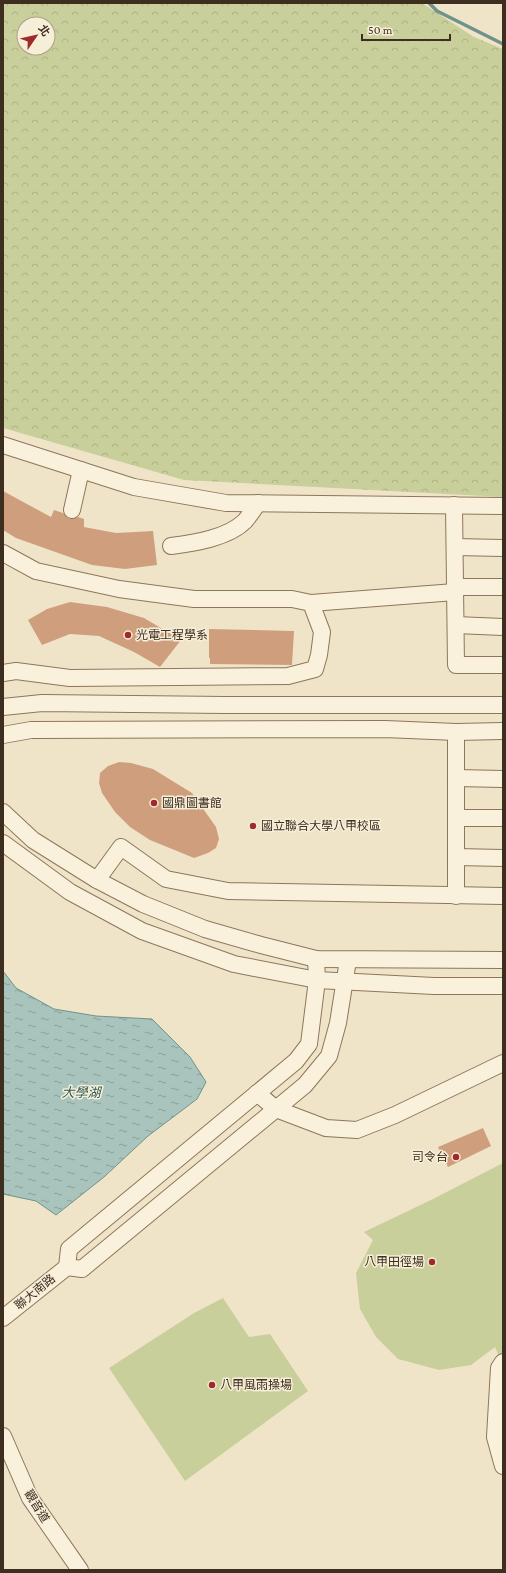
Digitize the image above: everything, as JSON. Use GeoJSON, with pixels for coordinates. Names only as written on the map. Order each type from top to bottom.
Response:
{"type":"FeatureCollection","features":[{"type":"Feature","properties":{"kind":"street"},"geometry":{"type":"LineString","coordinates":[[3,445],[134,487],[226,503],[503,506]]}},
{"type":"Feature","properties":{"kind":"street"},"geometry":{"type":"LineString","coordinates":[[72,510],[81,470]]}},
{"type":"Feature","properties":{"kind":"street"},"geometry":{"type":"LineString","coordinates":[[171,546],[197,543],[222,535],[244,522],[258,503]]}},
{"type":"Feature","properties":{"kind":"street"},"geometry":{"type":"LineString","coordinates":[[454,506],[456,666],[503,665]]}},
{"type":"Feature","properties":{"kind":"street"},"geometry":{"type":"LineString","coordinates":[[455,547],[503,548]]}},
{"type":"Feature","properties":{"kind":"street"},"geometry":{"type":"LineString","coordinates":[[3,554],[36,571],[119,589],[194,599],[292,599],[311,603],[456,589],[503,587]]}},
{"type":"Feature","properties":{"kind":"street"},"geometry":{"type":"LineString","coordinates":[[3,673],[16,671],[70,678],[288,676],[315,669],[319,655],[322,632],[311,603]]}},
{"type":"Feature","properties":{"kind":"street"},"geometry":{"type":"LineString","coordinates":[[456,625],[503,627]]}},
{"type":"Feature","properties":{"kind":"street"},"geometry":{"type":"LineString","coordinates":[[3,707],[42,703],[217,705],[503,705]]}},
{"type":"Feature","properties":{"kind":"street"},"geometry":{"type":"LineString","coordinates":[[3,735],[39,730],[385,729],[456,732],[503,731]]}},
{"type":"Feature","properties":{"kind":"street"},"geometry":{"type":"LineString","coordinates":[[456,732],[456,896]]}},
{"type":"Feature","properties":{"kind":"street"},"geometry":{"type":"LineString","coordinates":[[456,778],[503,779]]}},
{"type":"Feature","properties":{"kind":"street"},"geometry":{"type":"LineString","coordinates":[[3,812],[33,840],[97,880],[143,904],[205,928],[261,945],[316,959],[503,960]]}},
{"type":"Feature","properties":{"kind":"street"},"geometry":{"type":"LineString","coordinates":[[456,818],[503,818]]}},
{"type":"Feature","properties":{"kind":"street"},"geometry":{"type":"LineString","coordinates":[[3,843],[70,892],[142,931],[234,964],[317,980],[434,986],[503,986]]}},
{"type":"Feature","properties":{"kind":"street"},"geometry":{"type":"LineString","coordinates":[[97,880],[121,846],[166,879],[228,891],[503,896]]}},
{"type":"Feature","properties":{"kind":"street"},"geometry":{"type":"LineString","coordinates":[[456,856],[503,858]]}},
{"type":"Feature","properties":{"kind":"street"},"geometry":{"type":"LineString","coordinates":[[316,959],[317,980],[309,1044],[296,1062],[69,1249],[67,1266],[82,1268],[305,1085],[328,1056],[338,1023],[348,960]]}},
{"type":"Feature","properties":{"kind":"street"},"geometry":{"type":"LineString","coordinates":[[258,1093],[276,1109],[326,1128],[357,1130],[503,1063]]}},
{"type":"Feature","properties":{"kind":"street","name":"聯大南路"},"geometry":{"type":"LineString","coordinates":[[3,1318],[67,1266]]}},
{"type":"Feature","properties":{"kind":"street"},"geometry":{"type":"LineString","coordinates":[[503,1362],[499,1368],[496,1437],[503,1466]]}},
{"type":"Feature","properties":{"kind":"street","name":"觀音道"},"geometry":{"type":"LineString","coordinates":[[3,1436],[30,1498],[80,1570]]}},
{"type":"Feature","properties":{"kind":"green space"},"geometry":{"type":"Polygon","coordinates":[[[3,3],[422,3],[474,37],[503,49],[503,497],[184,480],[3,428],[3,3]]]}},
{"type":"Feature","properties":{"kind":"green space","name":"八甲田徑場"},"geometry":{"type":"Polygon","coordinates":[[[503,1163],[503,1353],[499,1356],[495,1347],[471,1365],[439,1370],[398,1359],[376,1337],[360,1309],[356,1273],[373,1240],[364,1232],[503,1163]]]}},
{"type":"Feature","properties":{"kind":"green space","name":"八甲風雨操場"},"geometry":{"type":"Polygon","coordinates":[[[223,1298],[249,1337],[270,1334],[308,1391],[185,1481],[109,1368],[194,1313],[223,1298]]]}},
{"type":"Feature","properties":{"kind":"water","name":"大學湖"},"geometry":{"type":"Polygon","coordinates":[[[3,971],[16,988],[54,1009],[96,1016],[152,1019],[190,1057],[206,1082],[197,1099],[148,1136],[104,1177],[56,1215],[36,1201],[3,1194],[3,971]]]}},
{"type":"Feature","properties":{"kind":"building"},"geometry":{"type":"Polygon","coordinates":[[[3,491],[51,517],[54,510],[63,513],[70,519],[78,517],[84,519],[84,527],[116,533],[153,531],[157,565],[125,569],[92,565],[16,538],[3,530],[3,491]]]}},
{"type":"Feature","properties":{"kind":"building","name":"光電工程學系"},"geometry":{"type":"Polygon","coordinates":[[[70,602],[107,607],[144,618],[181,640],[160,667],[134,652],[99,636],[70,634],[42,645],[28,620],[47,609],[70,602]]]}},
{"type":"Feature","properties":{"kind":"building"},"geometry":{"type":"Polygon","coordinates":[[[209,629],[294,631],[292,665],[210,664],[209,629]]]}},
{"type":"Feature","properties":{"kind":"building","name":"國鼎圖書館"},"geometry":{"type":"Polygon","coordinates":[[[119,762],[131,763],[153,769],[192,793],[216,827],[219,839],[216,848],[208,853],[194,858],[150,840],[130,827],[115,812],[102,793],[99,783],[100,773],[108,766],[119,762]]]}},
{"type":"Feature","properties":{"kind":"building","name":"司令台"},"geometry":{"type":"Polygon","coordinates":[[[483,1128],[491,1146],[448,1167],[438,1147],[483,1128]]]}},
{"type":"Feature","properties":{"kind":"waterway"},"geometry":{"type":"LineString","coordinates":[[429,3],[437,11],[503,44]]}},
{"type":"Feature","properties":{"kind":"place","name":"光電工程學系"},"geometry":{"type":"Point","coordinates":[128,635]}},
{"type":"Feature","properties":{"kind":"place","name":"國鼎圖書館"},"geometry":{"type":"Point","coordinates":[154,803]}},
{"type":"Feature","properties":{"kind":"place","name":"國立聯合大學八甲校區"},"geometry":{"type":"Point","coordinates":[253,826]}},
{"type":"Feature","properties":{"kind":"place","name":"司令台"},"geometry":{"type":"Point","coordinates":[456,1157]}},
{"type":"Feature","properties":{"kind":"place","name":"八甲田徑場"},"geometry":{"type":"Point","coordinates":[432,1262]}},
{"type":"Feature","properties":{"kind":"place","name":"八甲風雨操場"},"geometry":{"type":"Point","coordinates":[212,1385]}}]}
